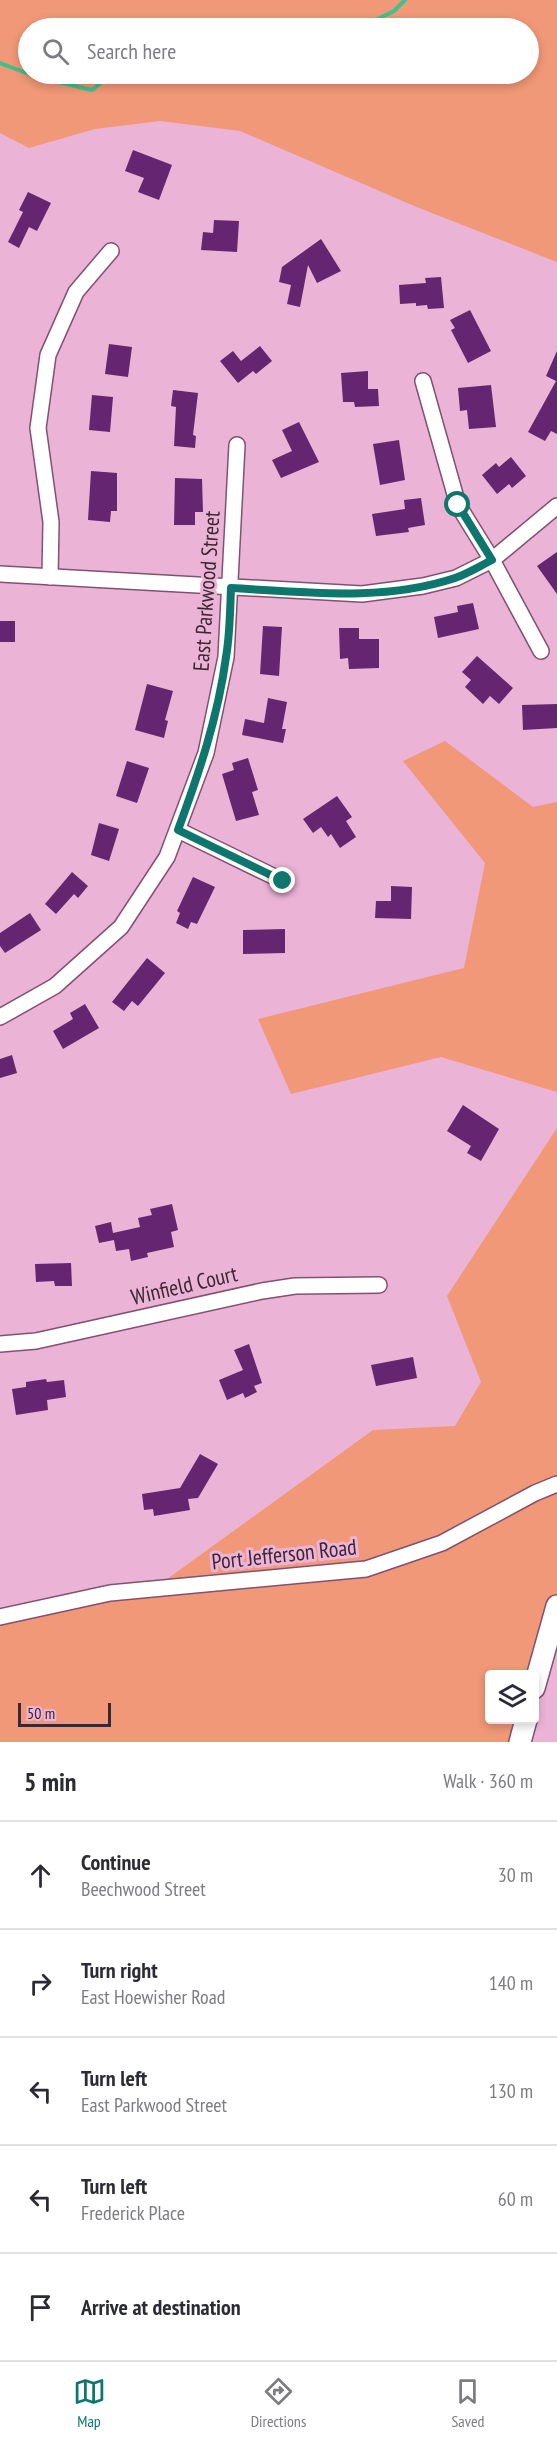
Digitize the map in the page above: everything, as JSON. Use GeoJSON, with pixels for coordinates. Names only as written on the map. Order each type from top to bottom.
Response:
{"type":"FeatureCollection","features":[{"type":"Feature","properties":{"kind":"main road"},"geometry":{"type":"LineString","coordinates":[[539,1670],[557,1606]]}},
{"type":"Feature","properties":{"kind":"main road"},"geometry":{"type":"LineString","coordinates":[[520,1742],[525,1724]]}},
{"type":"Feature","properties":{"kind":"street"},"geometry":{"type":"LineString","coordinates":[[50,577],[51,522],[38,428],[48,355],[76,292],[111,250]]}},
{"type":"Feature","properties":{"kind":"street"},"geometry":{"type":"LineString","coordinates":[[423,381],[458,505],[492,560],[541,651]]}},
{"type":"Feature","properties":{"kind":"street","name":"East Parkwood Street"},"geometry":{"type":"LineString","coordinates":[[0,1017],[55,986],[121,927],[167,857],[206,753],[226,657],[237,445]]}},
{"type":"Feature","properties":{"kind":"street"},"geometry":{"type":"LineString","coordinates":[[0,574],[362,594],[423,586],[456,578],[492,560],[557,506]]}},
{"type":"Feature","properties":{"kind":"street"},"geometry":{"type":"LineString","coordinates":[[178,830],[283,881]]}},
{"type":"Feature","properties":{"kind":"street","name":"Winfield Court"},"geometry":{"type":"LineString","coordinates":[[0,1344],[36,1341],[262,1291],[296,1286],[379,1285]]}},
{"type":"Feature","properties":{"kind":"street","name":"Port Jefferson Road"},"geometry":{"type":"LineString","coordinates":[[0,1617],[110,1593],[366,1569],[442,1543],[535,1493],[557,1484]]}},
{"type":"Feature","properties":{"kind":"shaded area"},"geometry":{"type":"Polygon","coordinates":[[[0,0],[557,0],[557,262],[419,208],[240,131],[160,121],[95,129],[29,148],[0,133],[0,0]]]}},
{"type":"Feature","properties":{"kind":"shaded area"},"geometry":{"type":"Polygon","coordinates":[[[445,741],[533,807],[557,802],[557,1092],[441,1057],[291,1094],[258,1019],[464,968],[485,863],[403,761],[445,741]]]}},
{"type":"Feature","properties":{"kind":"shaded area"},"geometry":{"type":"Polygon","coordinates":[[[557,1128],[557,1606],[535,1670],[485,1670],[485,1724],[525,1724],[520,1742],[0,1742],[0,1617],[152,1590],[373,1430],[455,1426],[481,1382],[447,1296],[557,1128]]]}},
{"type":"Feature","properties":{"kind":"building"},"geometry":{"type":"Polygon","coordinates":[[[133,150],[172,165],[159,200],[138,192],[144,178],[125,171],[133,150]]]}},
{"type":"Feature","properties":{"kind":"building"},"geometry":{"type":"Polygon","coordinates":[[[28,192],[51,203],[37,231],[29,227],[19,248],[8,242],[23,212],[19,210],[28,192]]]}},
{"type":"Feature","properties":{"kind":"building"},"geometry":{"type":"Polygon","coordinates":[[[214,220],[239,221],[237,252],[201,250],[203,232],[213,233],[214,220]]]}},
{"type":"Feature","properties":{"kind":"building"},"geometry":{"type":"Polygon","coordinates":[[[321,239],[341,271],[317,283],[308,265],[300,307],[287,304],[291,285],[279,282],[282,267],[321,239]]]}},
{"type":"Feature","properties":{"kind":"building"},"geometry":{"type":"Polygon","coordinates":[[[441,277],[444,308],[428,309],[427,305],[416,306],[416,303],[400,304],[399,285],[426,283],[425,278],[441,277]]]}},
{"type":"Feature","properties":{"kind":"building"},"geometry":{"type":"Polygon","coordinates":[[[470,310],[491,351],[468,363],[451,330],[455,328],[450,320],[470,310]]]}},
{"type":"Feature","properties":{"kind":"building"},"geometry":{"type":"Polygon","coordinates":[[[109,344],[132,347],[128,377],[105,374],[109,344]]]}},
{"type":"Feature","properties":{"kind":"building"},"geometry":{"type":"Polygon","coordinates":[[[260,346],[272,361],[256,374],[253,371],[238,383],[220,361],[233,351],[241,361],[260,346]]]}},
{"type":"Feature","properties":{"kind":"building"},"geometry":{"type":"Polygon","coordinates":[[[557,351],[557,434],[551,431],[545,441],[528,432],[556,381],[546,376],[557,351]]]}},
{"type":"Feature","properties":{"kind":"building"},"geometry":{"type":"Polygon","coordinates":[[[368,371],[368,389],[378,389],[379,406],[355,407],[354,402],[343,402],[341,373],[368,371]]]}},
{"type":"Feature","properties":{"kind":"building"},"geometry":{"type":"Polygon","coordinates":[[[491,385],[496,427],[469,429],[467,410],[460,411],[458,388],[491,385]]]}},
{"type":"Feature","properties":{"kind":"building"},"geometry":{"type":"Polygon","coordinates":[[[173,390],[198,393],[193,435],[196,436],[195,448],[174,446],[176,407],[171,406],[173,390]]]}},
{"type":"Feature","properties":{"kind":"building"},"geometry":{"type":"Polygon","coordinates":[[[92,395],[113,397],[110,432],[89,430],[92,395]]]}},
{"type":"Feature","properties":{"kind":"building"},"geometry":{"type":"Polygon","coordinates":[[[299,422],[319,462],[281,478],[272,460],[292,451],[282,430],[299,422]]]}},
{"type":"Feature","properties":{"kind":"building"},"geometry":{"type":"Polygon","coordinates":[[[399,440],[405,480],[380,485],[373,444],[399,440]]]}},
{"type":"Feature","properties":{"kind":"building"},"geometry":{"type":"Polygon","coordinates":[[[511,457],[526,476],[512,488],[509,484],[497,494],[482,475],[496,463],[499,467],[511,457]]]}},
{"type":"Feature","properties":{"kind":"building"},"geometry":{"type":"Polygon","coordinates":[[[91,471],[117,473],[117,511],[111,511],[110,522],[88,520],[91,471]]]}},
{"type":"Feature","properties":{"kind":"building"},"geometry":{"type":"Polygon","coordinates":[[[175,478],[202,479],[203,512],[195,512],[195,525],[174,525],[175,478]]]}},
{"type":"Feature","properties":{"kind":"building"},"geometry":{"type":"Polygon","coordinates":[[[421,498],[425,525],[408,528],[409,532],[376,536],[372,514],[405,509],[404,500],[421,498]]]}},
{"type":"Feature","properties":{"kind":"building"},"geometry":{"type":"Polygon","coordinates":[[[557,552],[557,594],[537,566],[557,552]]]}},
{"type":"Feature","properties":{"kind":"building"},"geometry":{"type":"Polygon","coordinates":[[[473,603],[479,629],[438,638],[434,617],[458,612],[457,606],[473,603]]]}},
{"type":"Feature","properties":{"kind":"building"},"geometry":{"type":"Polygon","coordinates":[[[0,621],[15,621],[15,642],[0,642],[0,621]]]}},
{"type":"Feature","properties":{"kind":"building"},"geometry":{"type":"Polygon","coordinates":[[[263,626],[282,627],[279,676],[260,674],[263,626]]]}},
{"type":"Feature","properties":{"kind":"building"},"geometry":{"type":"Polygon","coordinates":[[[339,628],[359,628],[359,639],[379,639],[379,668],[349,669],[348,658],[340,659],[339,628]]]}},
{"type":"Feature","properties":{"kind":"building"},"geometry":{"type":"Polygon","coordinates":[[[477,656],[513,688],[499,704],[490,696],[483,704],[465,687],[471,680],[462,672],[477,656]]]}},
{"type":"Feature","properties":{"kind":"building"},"geometry":{"type":"Polygon","coordinates":[[[147,684],[173,691],[165,720],[168,721],[164,738],[135,730],[147,684]]]}},
{"type":"Feature","properties":{"kind":"building"},"geometry":{"type":"Polygon","coordinates":[[[268,698],[287,702],[282,729],[286,729],[283,743],[242,735],[245,719],[264,723],[268,698]]]}},
{"type":"Feature","properties":{"kind":"building"},"geometry":{"type":"Polygon","coordinates":[[[557,704],[557,728],[523,730],[522,705],[557,704]]]}},
{"type":"Feature","properties":{"kind":"building"},"geometry":{"type":"Polygon","coordinates":[[[248,758],[258,790],[252,792],[259,815],[236,821],[222,774],[234,770],[232,763],[248,758]]]}},
{"type":"Feature","properties":{"kind":"building"},"geometry":{"type":"Polygon","coordinates":[[[127,761],[149,768],[137,803],[116,796],[127,761]]]}},
{"type":"Feature","properties":{"kind":"building"},"geometry":{"type":"Polygon","coordinates":[[[337,796],[352,817],[346,821],[356,837],[340,848],[331,834],[328,837],[321,827],[313,833],[303,819],[337,796]]]}},
{"type":"Feature","properties":{"kind":"building"},"geometry":{"type":"Polygon","coordinates":[[[99,823],[119,829],[109,861],[91,855],[99,823]]]}},
{"type":"Feature","properties":{"kind":"building"},"geometry":{"type":"Polygon","coordinates":[[[72,872],[88,886],[78,898],[74,894],[56,914],[45,904],[72,872]]]}},
{"type":"Feature","properties":{"kind":"building"},"geometry":{"type":"Polygon","coordinates":[[[193,877],[215,887],[197,924],[191,922],[188,929],[176,923],[180,913],[177,911],[193,877]]]}},
{"type":"Feature","properties":{"kind":"building"},"geometry":{"type":"Polygon","coordinates":[[[391,886],[412,887],[411,919],[375,918],[376,901],[391,901],[391,886]]]}},
{"type":"Feature","properties":{"kind":"building"},"geometry":{"type":"Polygon","coordinates":[[[30,913],[41,930],[5,953],[0,946],[0,933],[30,913]]]}},
{"type":"Feature","properties":{"kind":"building"},"geometry":{"type":"Polygon","coordinates":[[[285,929],[285,953],[243,954],[243,930],[285,929]]]}},
{"type":"Feature","properties":{"kind":"building"},"geometry":{"type":"Polygon","coordinates":[[[147,958],[165,973],[138,1006],[132,1001],[124,1011],[112,1002],[147,958]]]}},
{"type":"Feature","properties":{"kind":"building"},"geometry":{"type":"Polygon","coordinates":[[[85,1004],[99,1028],[63,1049],[53,1031],[73,1019],[70,1013],[85,1004]]]}},
{"type":"Feature","properties":{"kind":"building"},"geometry":{"type":"Polygon","coordinates":[[[12,1055],[17,1073],[0,1078],[0,1059],[12,1055]]]}},
{"type":"Feature","properties":{"kind":"building"},"geometry":{"type":"Polygon","coordinates":[[[463,1105],[499,1129],[481,1161],[467,1153],[471,1146],[447,1131],[463,1105]]]}},
{"type":"Feature","properties":{"kind":"building"},"geometry":{"type":"Polygon","coordinates":[[[172,1204],[178,1230],[171,1232],[174,1247],[147,1253],[148,1257],[131,1261],[129,1249],[116,1251],[114,1240],[99,1243],[95,1226],[111,1222],[113,1233],[140,1227],[138,1218],[152,1215],[150,1209],[172,1204]]]}},
{"type":"Feature","properties":{"kind":"building"},"geometry":{"type":"Polygon","coordinates":[[[71,1263],[72,1286],[55,1286],[54,1281],[36,1282],[35,1264],[71,1263]]]}},
{"type":"Feature","properties":{"kind":"building"},"geometry":{"type":"Polygon","coordinates":[[[249,1344],[262,1383],[254,1386],[257,1392],[245,1398],[243,1393],[227,1400],[219,1380],[243,1370],[234,1350],[249,1344]]]}},
{"type":"Feature","properties":{"kind":"building"},"geometry":{"type":"Polygon","coordinates":[[[413,1357],[417,1378],[376,1386],[371,1365],[413,1357]]]}},
{"type":"Feature","properties":{"kind":"building"},"geometry":{"type":"Polygon","coordinates":[[[46,1379],[47,1382],[64,1380],[66,1397],[47,1400],[48,1410],[16,1415],[12,1389],[26,1387],[26,1382],[46,1379]]]}},
{"type":"Feature","properties":{"kind":"building"},"geometry":{"type":"Polygon","coordinates":[[[200,1454],[218,1464],[198,1498],[188,1499],[190,1510],[154,1516],[153,1509],[144,1510],[142,1494],[180,1488],[200,1454]]]}},
{"type":"Feature","properties":{"kind":"waterway"},"geometry":{"type":"LineString","coordinates":[[380,18],[394,11],[405,0]]}},
{"type":"Feature","properties":{"kind":"waterway"},"geometry":{"type":"LineString","coordinates":[[0,63],[18,70]]}},
{"type":"Feature","properties":{"kind":"waterway"},"geometry":{"type":"LineString","coordinates":[[67,84],[92,90],[100,84]]}},
{"type":"Feature","properties":{"kind":"route"},"geometry":{"type":"LineString","coordinates":[[283,881],[178,830],[206,753],[216,711],[226,657],[231,588],[362,594],[423,586],[456,578],[492,560],[458,505]]}}]}
